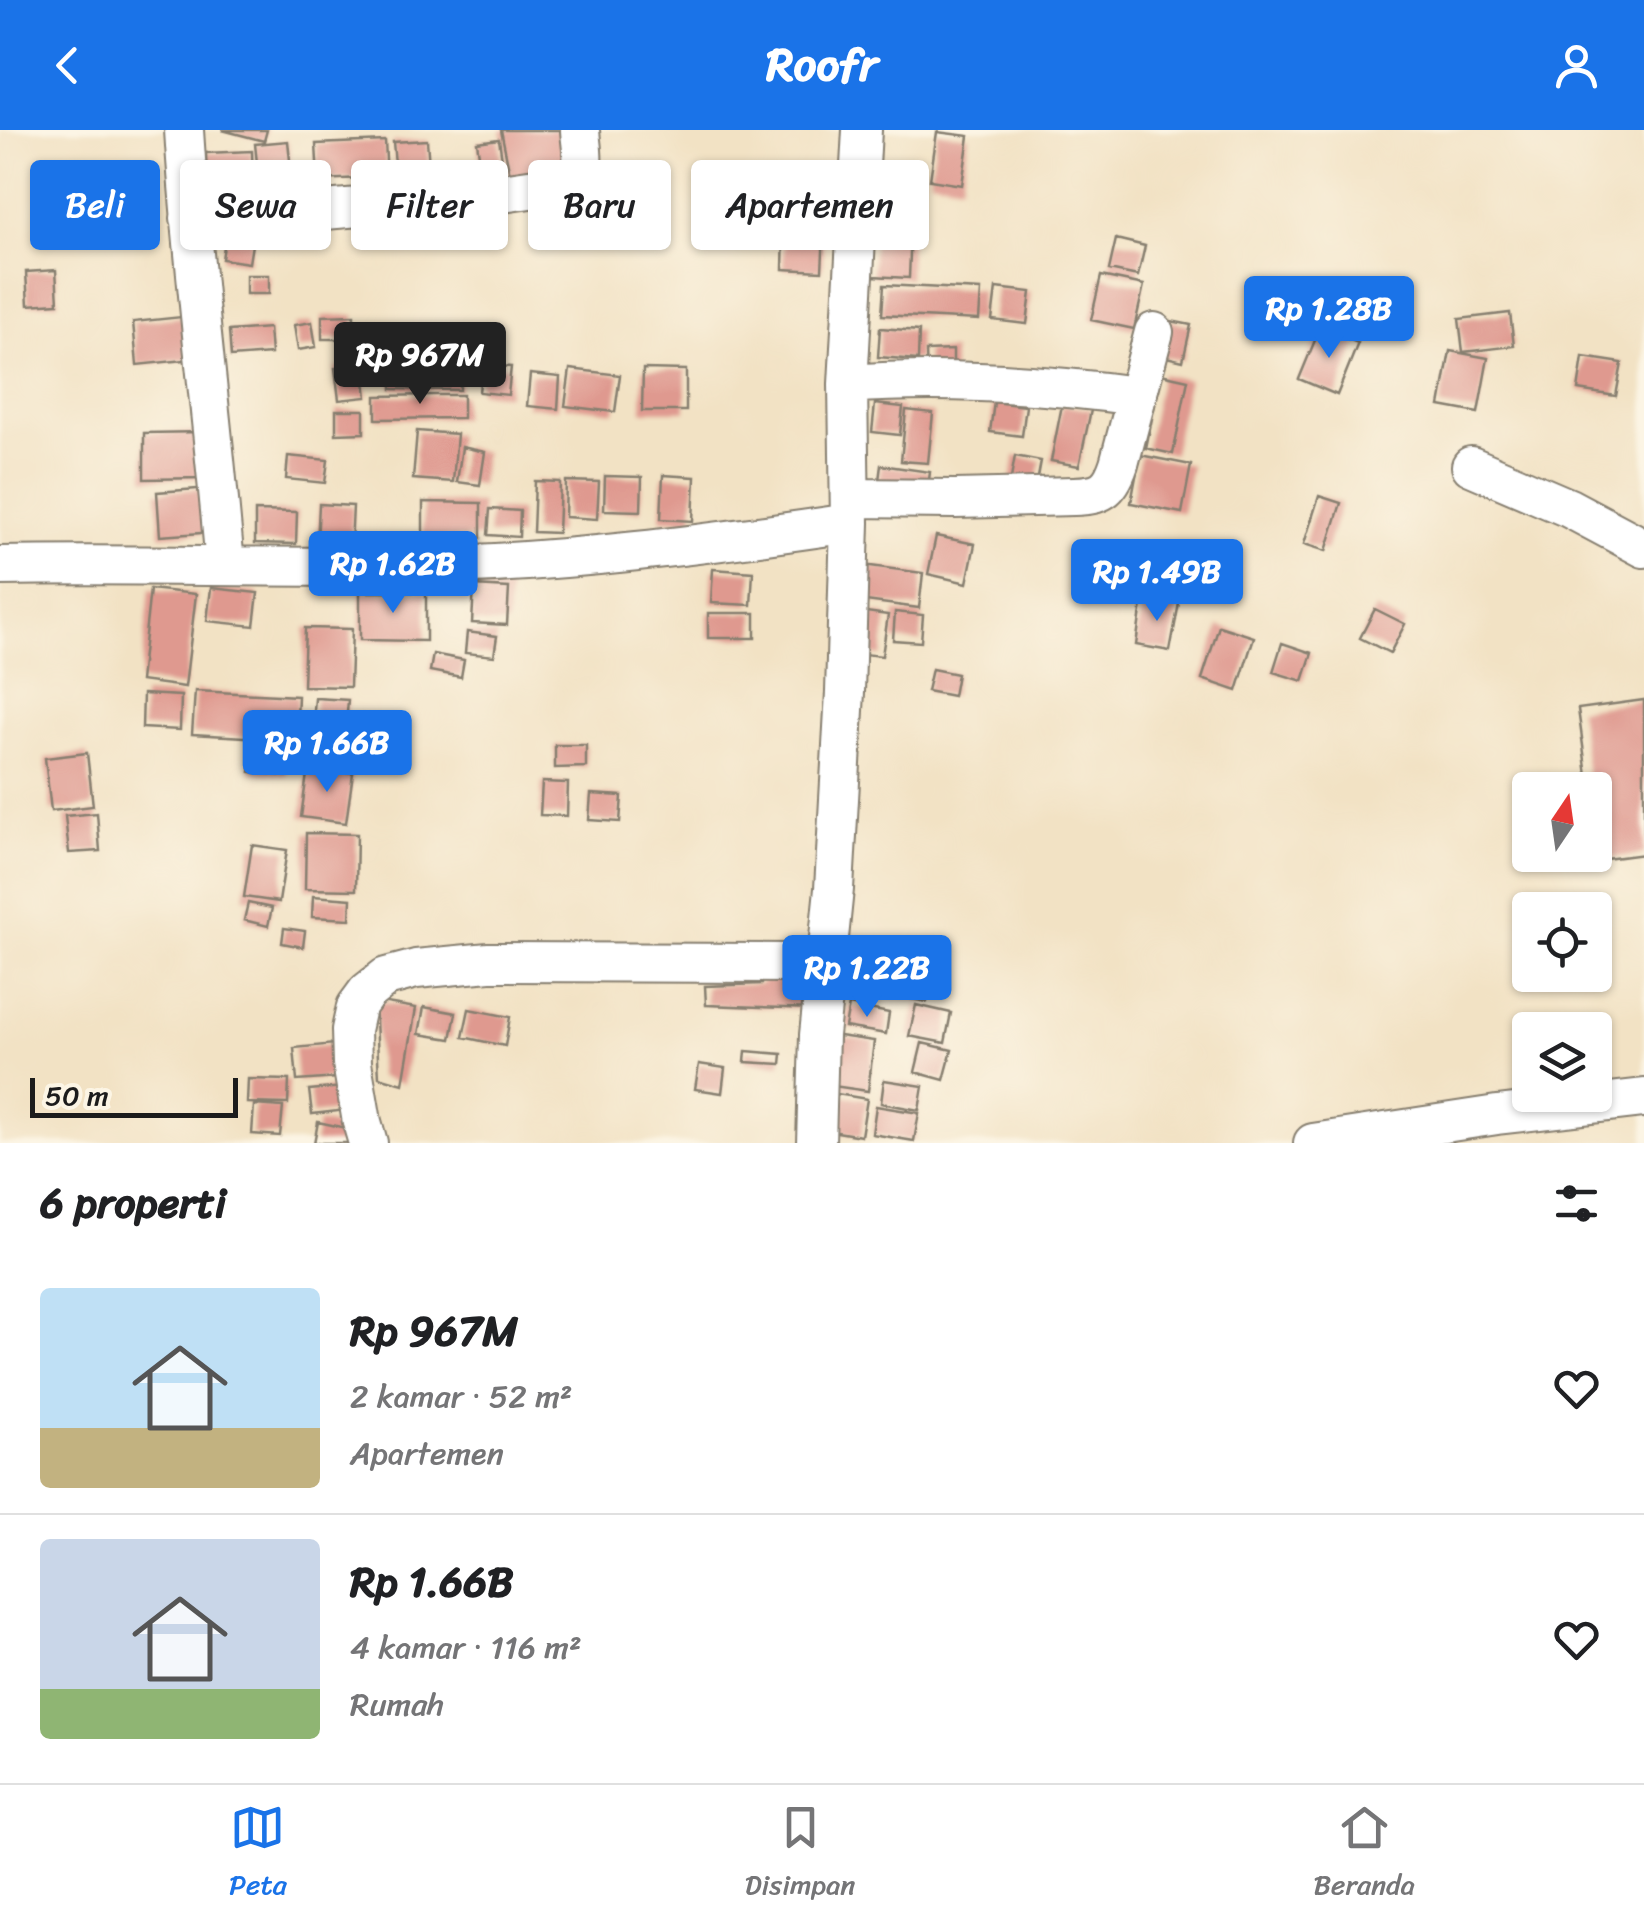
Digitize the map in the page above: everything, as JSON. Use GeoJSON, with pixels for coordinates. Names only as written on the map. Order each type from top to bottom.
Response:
{"type":"FeatureCollection","features":[{"type":"Feature","properties":{"kind":"street"},"geometry":{"type":"LineString","coordinates":[[184,130],[186,160]]}},
{"type":"Feature","properties":{"kind":"street"},"geometry":{"type":"LineString","coordinates":[[331,209],[560,186],[582,174],[580,130]]}},
{"type":"Feature","properties":{"kind":"street"},"geometry":{"type":"LineString","coordinates":[[816,1143],[819,1034],[828,960],[845,692],[850,510],[848,384],[862,130]]}},
{"type":"Feature","properties":{"kind":"street"},"geometry":{"type":"LineString","coordinates":[[193,250],[225,566]]}},
{"type":"Feature","properties":{"kind":"street"},"geometry":{"type":"LineString","coordinates":[[0,566],[420,566],[526,561],[682,546],[850,510],[956,499],[1090,495],[1104,491],[1114,479],[1154,332]]}},
{"type":"Feature","properties":{"kind":"street"},"geometry":{"type":"LineString","coordinates":[[848,384],[1019,383],[1136,396]]}},
{"type":"Feature","properties":{"kind":"street"},"geometry":{"type":"LineString","coordinates":[[1471,466],[1569,508],[1644,548]]}},
{"type":"Feature","properties":{"kind":"street"},"geometry":{"type":"LineString","coordinates":[[368,1143],[352,1063],[350,1030],[356,1007],[386,977],[416,969],[489,962],[828,960]]}},
{"type":"Feature","properties":{"kind":"street"},"geometry":{"type":"LineString","coordinates":[[1313,1143],[1644,1098]]}},
{"type":"Feature","properties":{"kind":"building"},"geometry":{"type":"Polygon","coordinates":[[[222,130],[267,130],[264,141],[222,130]]]}},
{"type":"Feature","properties":{"kind":"building"},"geometry":{"type":"Polygon","coordinates":[[[501,130],[568,130],[574,160],[528,160],[528,177],[511,180],[501,130]]]}},
{"type":"Feature","properties":{"kind":"building"},"geometry":{"type":"Polygon","coordinates":[[[937,132],[969,136],[962,185],[930,180],[937,132]]]}},
{"type":"Feature","properties":{"kind":"building"},"geometry":{"type":"Polygon","coordinates":[[[499,139],[502,160],[480,160],[477,142],[499,139]]]}},
{"type":"Feature","properties":{"kind":"building"},"geometry":{"type":"Polygon","coordinates":[[[427,140],[429,160],[395,160],[393,142],[427,140]]]}},
{"type":"Feature","properties":{"kind":"building"},"geometry":{"type":"Polygon","coordinates":[[[288,141],[290,160],[257,160],[255,144],[288,141]]]}},
{"type":"Feature","properties":{"kind":"building"},"geometry":{"type":"Polygon","coordinates":[[[385,141],[386,160],[351,160],[351,179],[331,179],[331,160],[317,160],[316,144],[385,141]]]}},
{"type":"Feature","properties":{"kind":"building"},"geometry":{"type":"Polygon","coordinates":[[[252,151],[252,160],[206,160],[206,153],[252,151]]]}},
{"type":"Feature","properties":{"kind":"building"},"geometry":{"type":"Polygon","coordinates":[[[1116,239],[1145,246],[1138,276],[1109,270],[1116,239]]]}},
{"type":"Feature","properties":{"kind":"building"},"geometry":{"type":"Polygon","coordinates":[[[223,250],[251,250],[249,263],[222,259],[223,250]]]}},
{"type":"Feature","properties":{"kind":"building"},"geometry":{"type":"Polygon","coordinates":[[[783,250],[823,250],[822,271],[783,269],[783,250]]]}},
{"type":"Feature","properties":{"kind":"building"},"geometry":{"type":"Polygon","coordinates":[[[873,250],[910,250],[909,278],[872,276],[873,250]]]}},
{"type":"Feature","properties":{"kind":"building"},"geometry":{"type":"Polygon","coordinates":[[[56,270],[58,303],[28,305],[26,272],[56,270]]]}},
{"type":"Feature","properties":{"kind":"building"},"geometry":{"type":"Polygon","coordinates":[[[246,275],[269,275],[269,294],[246,294],[246,275]]]}},
{"type":"Feature","properties":{"kind":"building"},"geometry":{"type":"Polygon","coordinates":[[[1101,276],[1144,285],[1134,329],[1091,320],[1101,276]]]}},
{"type":"Feature","properties":{"kind":"building"},"geometry":{"type":"Polygon","coordinates":[[[884,285],[981,290],[979,320],[882,315],[884,285]]]}},
{"type":"Feature","properties":{"kind":"building"},"geometry":{"type":"Polygon","coordinates":[[[996,288],[1031,292],[1027,324],[992,320],[996,288]]]}},
{"type":"Feature","properties":{"kind":"building"},"geometry":{"type":"Polygon","coordinates":[[[1510,313],[1514,346],[1463,352],[1459,319],[1510,313]]]}},
{"type":"Feature","properties":{"kind":"building"},"geometry":{"type":"Polygon","coordinates":[[[354,315],[354,339],[322,339],[322,316],[354,315]]]}},
{"type":"Feature","properties":{"kind":"building"},"geometry":{"type":"Polygon","coordinates":[[[191,316],[195,359],[137,365],[133,322],[191,316]]]}},
{"type":"Feature","properties":{"kind":"building"},"geometry":{"type":"Polygon","coordinates":[[[1166,320],[1191,325],[1183,361],[1158,355],[1166,320]]]}},
{"type":"Feature","properties":{"kind":"building"},"geometry":{"type":"Polygon","coordinates":[[[312,322],[316,347],[298,350],[294,325],[312,322]]]}},
{"type":"Feature","properties":{"kind":"building"},"geometry":{"type":"Polygon","coordinates":[[[269,328],[271,354],[231,357],[229,331],[269,328]]]}},
{"type":"Feature","properties":{"kind":"building"},"geometry":{"type":"Polygon","coordinates":[[[880,328],[919,331],[918,360],[878,357],[880,328]]]}},
{"type":"Feature","properties":{"kind":"building"},"geometry":{"type":"Polygon","coordinates":[[[1320,328],[1358,343],[1337,395],[1299,379],[1320,328]]]}},
{"type":"Feature","properties":{"kind":"building"},"geometry":{"type":"Polygon","coordinates":[[[953,350],[953,375],[927,376],[926,351],[953,350]]]}},
{"type":"Feature","properties":{"kind":"building"},"geometry":{"type":"Polygon","coordinates":[[[1450,351],[1488,358],[1478,413],[1440,406],[1450,351]]]}},
{"type":"Feature","properties":{"kind":"building"},"geometry":{"type":"Polygon","coordinates":[[[1583,357],[1622,363],[1616,396],[1578,390],[1583,357]]]}},
{"type":"Feature","properties":{"kind":"building"},"geometry":{"type":"Polygon","coordinates":[[[392,359],[460,360],[460,390],[392,389],[392,359]]]}},
{"type":"Feature","properties":{"kind":"building"},"geometry":{"type":"Polygon","coordinates":[[[363,365],[367,397],[339,400],[335,368],[363,365]]]}},
{"type":"Feature","properties":{"kind":"building"},"geometry":{"type":"Polygon","coordinates":[[[482,365],[511,367],[508,395],[479,392],[482,365]]]}},
{"type":"Feature","properties":{"kind":"building"},"geometry":{"type":"Polygon","coordinates":[[[570,369],[620,375],[615,412],[565,406],[570,369]]]}},
{"type":"Feature","properties":{"kind":"building"},"geometry":{"type":"Polygon","coordinates":[[[643,369],[686,370],[686,411],[642,411],[643,369]]]}},
{"type":"Feature","properties":{"kind":"building"},"geometry":{"type":"Polygon","coordinates":[[[530,374],[560,377],[558,409],[527,406],[530,374]]]}},
{"type":"Feature","properties":{"kind":"building"},"geometry":{"type":"Polygon","coordinates":[[[1161,374],[1188,380],[1173,454],[1146,448],[1161,374]]]}},
{"type":"Feature","properties":{"kind":"building"},"geometry":{"type":"Polygon","coordinates":[[[463,395],[463,418],[376,419],[376,396],[463,395]]]}},
{"type":"Feature","properties":{"kind":"building"},"geometry":{"type":"Polygon","coordinates":[[[994,402],[1026,406],[1022,436],[990,432],[994,402]]]}},
{"type":"Feature","properties":{"kind":"building"},"geometry":{"type":"Polygon","coordinates":[[[875,404],[903,407],[900,435],[872,432],[875,404]]]}},
{"type":"Feature","properties":{"kind":"building"},"geometry":{"type":"Polygon","coordinates":[[[1062,405],[1091,410],[1079,466],[1051,461],[1062,405]]]}},
{"type":"Feature","properties":{"kind":"building"},"geometry":{"type":"Polygon","coordinates":[[[336,410],[364,410],[364,433],[336,434],[336,410]]]}},
{"type":"Feature","properties":{"kind":"building"},"geometry":{"type":"Polygon","coordinates":[[[906,410],[933,413],[928,463],[901,461],[906,410]]]}},
{"type":"Feature","properties":{"kind":"building"},"geometry":{"type":"Polygon","coordinates":[[[417,431],[457,434],[453,482],[413,479],[417,431]]]}},
{"type":"Feature","properties":{"kind":"building"},"geometry":{"type":"Polygon","coordinates":[[[204,432],[205,478],[144,479],[144,433],[204,432]]]}},
{"type":"Feature","properties":{"kind":"building"},"geometry":{"type":"Polygon","coordinates":[[[462,447],[485,452],[480,485],[457,482],[462,447]]]}},
{"type":"Feature","properties":{"kind":"building"},"geometry":{"type":"Polygon","coordinates":[[[1140,455],[1191,465],[1182,513],[1131,503],[1140,455]]]}},
{"type":"Feature","properties":{"kind":"building"},"geometry":{"type":"Polygon","coordinates":[[[288,456],[328,460],[325,483],[286,479],[288,456]]]}},
{"type":"Feature","properties":{"kind":"building"},"geometry":{"type":"Polygon","coordinates":[[[1015,456],[1041,461],[1036,488],[1010,484],[1015,456]]]}},
{"type":"Feature","properties":{"kind":"building"},"geometry":{"type":"Polygon","coordinates":[[[881,465],[930,472],[927,495],[878,488],[881,465]]]}},
{"type":"Feature","properties":{"kind":"building"},"geometry":{"type":"Polygon","coordinates":[[[663,475],[695,477],[693,521],[661,519],[663,475]]]}},
{"type":"Feature","properties":{"kind":"building"},"geometry":{"type":"Polygon","coordinates":[[[605,476],[642,477],[641,511],[604,510],[605,476]]]}},
{"type":"Feature","properties":{"kind":"building"},"geometry":{"type":"Polygon","coordinates":[[[535,481],[560,482],[558,533],[533,532],[535,481]]]}},
{"type":"Feature","properties":{"kind":"building"},"geometry":{"type":"Polygon","coordinates":[[[566,481],[599,482],[597,519],[565,517],[566,481]]]}},
{"type":"Feature","properties":{"kind":"building"},"geometry":{"type":"Polygon","coordinates":[[[211,488],[215,532],[160,536],[157,492],[211,488]]]}},
{"type":"Feature","properties":{"kind":"building"},"geometry":{"type":"Polygon","coordinates":[[[1319,496],[1341,503],[1326,551],[1304,544],[1319,496]]]}},
{"type":"Feature","properties":{"kind":"building"},"geometry":{"type":"Polygon","coordinates":[[[423,502],[481,503],[481,538],[423,538],[423,502]]]}},
{"type":"Feature","properties":{"kind":"building"},"geometry":{"type":"Polygon","coordinates":[[[319,504],[353,506],[351,546],[317,545],[319,504]]]}},
{"type":"Feature","properties":{"kind":"building"},"geometry":{"type":"Polygon","coordinates":[[[490,509],[520,511],[519,537],[488,535],[490,509]]]}},
{"type":"Feature","properties":{"kind":"building"},"geometry":{"type":"Polygon","coordinates":[[[255,511],[297,512],[296,544],[255,543],[255,511]]]}},
{"type":"Feature","properties":{"kind":"building"},"geometry":{"type":"Polygon","coordinates":[[[936,536],[975,544],[967,583],[928,574],[936,536]]]}},
{"type":"Feature","properties":{"kind":"building"},"geometry":{"type":"Polygon","coordinates":[[[863,565],[923,573],[919,608],[858,600],[863,565]]]}},
{"type":"Feature","properties":{"kind":"building"},"geometry":{"type":"Polygon","coordinates":[[[713,569],[753,572],[751,605],[711,603],[713,569]]]}},
{"type":"Feature","properties":{"kind":"building"},"geometry":{"type":"Polygon","coordinates":[[[474,586],[509,588],[507,625],[472,623],[474,586]]]}},
{"type":"Feature","properties":{"kind":"building"},"geometry":{"type":"Polygon","coordinates":[[[211,588],[258,593],[254,626],[207,621],[211,588]]]}},
{"type":"Feature","properties":{"kind":"building"},"geometry":{"type":"Polygon","coordinates":[[[150,589],[196,594],[185,687],[140,681],[150,589]]]}},
{"type":"Feature","properties":{"kind":"building"},"geometry":{"type":"Polygon","coordinates":[[[360,592],[426,592],[426,641],[360,640],[360,592]]]}},
{"type":"Feature","properties":{"kind":"building"},"geometry":{"type":"Polygon","coordinates":[[[1143,597],[1179,603],[1170,651],[1136,645],[1143,597]]]}},
{"type":"Feature","properties":{"kind":"building"},"geometry":{"type":"Polygon","coordinates":[[[1375,609],[1405,624],[1390,653],[1360,638],[1375,609]]]}},
{"type":"Feature","properties":{"kind":"building"},"geometry":{"type":"Polygon","coordinates":[[[859,611],[888,615],[882,656],[853,653],[859,611]]]}},
{"type":"Feature","properties":{"kind":"building"},"geometry":{"type":"Polygon","coordinates":[[[895,612],[923,615],[921,642],[893,640],[895,612]]]}},
{"type":"Feature","properties":{"kind":"building"},"geometry":{"type":"Polygon","coordinates":[[[708,613],[755,613],[755,638],[708,638],[708,613]]]}},
{"type":"Feature","properties":{"kind":"building"},"geometry":{"type":"Polygon","coordinates":[[[1219,626],[1254,637],[1237,691],[1202,679],[1219,626]]]}},
{"type":"Feature","properties":{"kind":"building"},"geometry":{"type":"Polygon","coordinates":[[[305,628],[352,629],[350,687],[303,686],[305,628]]]}},
{"type":"Feature","properties":{"kind":"building"},"geometry":{"type":"Polygon","coordinates":[[[467,632],[497,636],[494,656],[465,653],[467,632]]]}},
{"type":"Feature","properties":{"kind":"building"},"geometry":{"type":"Polygon","coordinates":[[[1282,643],[1312,653],[1303,681],[1273,672],[1282,643]]]}},
{"type":"Feature","properties":{"kind":"building"},"geometry":{"type":"Polygon","coordinates":[[[433,654],[464,660],[461,677],[430,671],[433,654]]]}},
{"type":"Feature","properties":{"kind":"building"},"geometry":{"type":"Polygon","coordinates":[[[932,669],[957,674],[953,696],[927,691],[932,669]]]}},
{"type":"Feature","properties":{"kind":"building"},"geometry":{"type":"Polygon","coordinates":[[[195,691],[298,696],[296,740],[192,734],[195,691]]]}},
{"type":"Feature","properties":{"kind":"building"},"geometry":{"type":"Polygon","coordinates":[[[143,694],[181,696],[180,730],[142,728],[143,694]]]}},
{"type":"Feature","properties":{"kind":"building"},"geometry":{"type":"Polygon","coordinates":[[[315,698],[348,700],[345,738],[312,737],[315,698]]]}},
{"type":"Feature","properties":{"kind":"building"},"geometry":{"type":"Polygon","coordinates":[[[1644,700],[1644,854],[1612,858],[1612,772],[1587,772],[1578,709],[1644,700]]]}},
{"type":"Feature","properties":{"kind":"building"},"geometry":{"type":"Polygon","coordinates":[[[253,745],[290,749],[287,776],[250,772],[253,745]]]}},
{"type":"Feature","properties":{"kind":"building"},"geometry":{"type":"Polygon","coordinates":[[[555,745],[586,745],[586,767],[555,768],[555,745]]]}},
{"type":"Feature","properties":{"kind":"building"},"geometry":{"type":"Polygon","coordinates":[[[87,753],[93,806],[51,811],[45,758],[87,753]]]}},
{"type":"Feature","properties":{"kind":"building"},"geometry":{"type":"Polygon","coordinates":[[[308,767],[353,773],[346,823],[301,817],[308,767]]]}},
{"type":"Feature","properties":{"kind":"building"},"geometry":{"type":"Polygon","coordinates":[[[542,782],[568,783],[567,816],[540,815],[542,782]]]}},
{"type":"Feature","properties":{"kind":"building"},"geometry":{"type":"Polygon","coordinates":[[[591,794],[622,796],[620,822],[589,820],[591,794]]]}},
{"type":"Feature","properties":{"kind":"building"},"geometry":{"type":"Polygon","coordinates":[[[97,813],[100,851],[69,853],[65,816],[97,813]]]}},
{"type":"Feature","properties":{"kind":"building"},"geometry":{"type":"Polygon","coordinates":[[[306,833],[357,834],[356,890],[305,889],[306,833]]]}},
{"type":"Feature","properties":{"kind":"building"},"geometry":{"type":"Polygon","coordinates":[[[252,845],[287,850],[279,902],[244,897],[252,845]]]}},
{"type":"Feature","properties":{"kind":"building"},"geometry":{"type":"Polygon","coordinates":[[[313,896],[351,899],[350,919],[312,917],[313,896]]]}},
{"type":"Feature","properties":{"kind":"building"},"geometry":{"type":"Polygon","coordinates":[[[248,903],[272,908],[268,926],[244,920],[248,903]]]}},
{"type":"Feature","properties":{"kind":"building"},"geometry":{"type":"Polygon","coordinates":[[[284,928],[305,931],[303,947],[282,943],[284,928]]]}},
{"type":"Feature","properties":{"kind":"building"},"geometry":{"type":"Polygon","coordinates":[[[875,959],[900,963],[895,992],[870,989],[875,959]]]}},
{"type":"Feature","properties":{"kind":"building"},"geometry":{"type":"Polygon","coordinates":[[[844,961],[867,965],[864,982],[840,978],[844,961]]]}},
{"type":"Feature","properties":{"kind":"building"},"geometry":{"type":"Polygon","coordinates":[[[903,973],[931,978],[927,1002],[900,997],[903,973]]]}},
{"type":"Feature","properties":{"kind":"building"},"geometry":{"type":"Polygon","coordinates":[[[763,979],[814,983],[812,1009],[706,1005],[705,986],[762,984],[763,979]]]}},
{"type":"Feature","properties":{"kind":"building"},"geometry":{"type":"Polygon","coordinates":[[[375,1001],[416,1008],[403,1084],[379,1077],[375,1001]]]}},
{"type":"Feature","properties":{"kind":"building"},"geometry":{"type":"Polygon","coordinates":[[[849,1005],[889,1013],[886,1034],[845,1027],[849,1005]]]}},
{"type":"Feature","properties":{"kind":"building"},"geometry":{"type":"Polygon","coordinates":[[[916,1005],[951,1013],[945,1043],[909,1036],[916,1005]]]}},
{"type":"Feature","properties":{"kind":"building"},"geometry":{"type":"Polygon","coordinates":[[[424,1007],[456,1013],[451,1039],[419,1034],[424,1007]]]}},
{"type":"Feature","properties":{"kind":"building"},"geometry":{"type":"Polygon","coordinates":[[[469,1009],[510,1017],[505,1046],[463,1037],[469,1009]]]}},
{"type":"Feature","properties":{"kind":"building"},"geometry":{"type":"Polygon","coordinates":[[[839,1036],[874,1041],[868,1091],[833,1086],[839,1036]]]}},
{"type":"Feature","properties":{"kind":"building"},"geometry":{"type":"Polygon","coordinates":[[[922,1043],[952,1050],[944,1080],[915,1072],[922,1043]]]}},
{"type":"Feature","properties":{"kind":"building"},"geometry":{"type":"Polygon","coordinates":[[[334,1044],[337,1078],[297,1081],[294,1048],[334,1044]]]}},
{"type":"Feature","properties":{"kind":"building"},"geometry":{"type":"Polygon","coordinates":[[[746,1051],[782,1054],[781,1064],[745,1062],[746,1051]]]}},
{"type":"Feature","properties":{"kind":"building"},"geometry":{"type":"Polygon","coordinates":[[[699,1064],[725,1068],[722,1093],[695,1089],[699,1064]]]}},
{"type":"Feature","properties":{"kind":"building"},"geometry":{"type":"Polygon","coordinates":[[[248,1079],[289,1080],[288,1104],[247,1103],[248,1079]]]}},
{"type":"Feature","properties":{"kind":"building"},"geometry":{"type":"Polygon","coordinates":[[[884,1080],[923,1086],[919,1110],[881,1103],[884,1080]]]}},
{"type":"Feature","properties":{"kind":"building"},"geometry":{"type":"Polygon","coordinates":[[[344,1087],[347,1110],[312,1114],[309,1090],[344,1087]]]}},
{"type":"Feature","properties":{"kind":"building"},"geometry":{"type":"Polygon","coordinates":[[[831,1093],[867,1099],[861,1136],[825,1130],[831,1093]]]}},
{"type":"Feature","properties":{"kind":"building"},"geometry":{"type":"Polygon","coordinates":[[[254,1105],[283,1107],[280,1136],[252,1134],[254,1105]]]}},
{"type":"Feature","properties":{"kind":"building"},"geometry":{"type":"Polygon","coordinates":[[[876,1106],[919,1113],[914,1141],[872,1134],[876,1106]]]}},
{"type":"Feature","properties":{"kind":"building"},"geometry":{"type":"Polygon","coordinates":[[[318,1122],[355,1130],[352,1143],[314,1143],[318,1122]]]}}]}
